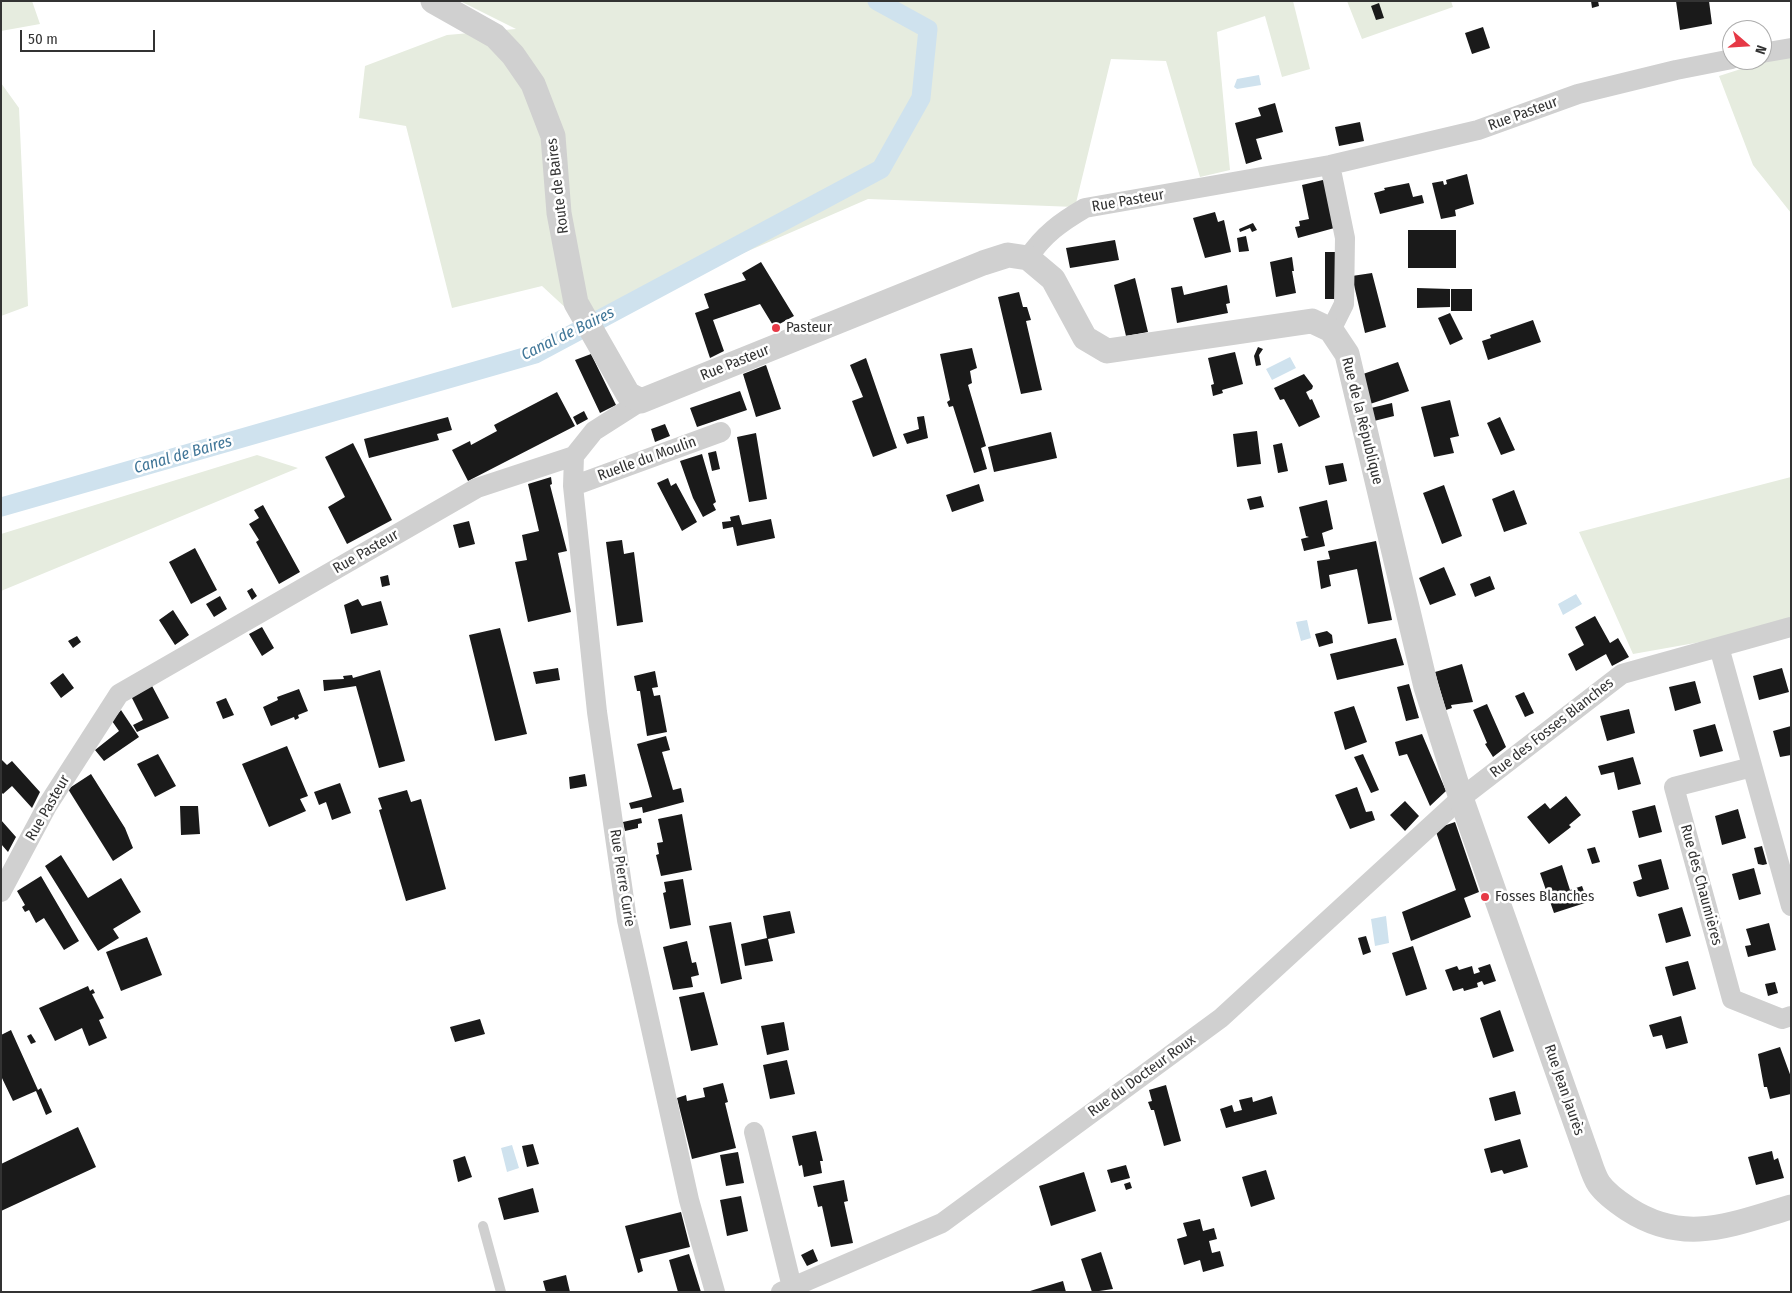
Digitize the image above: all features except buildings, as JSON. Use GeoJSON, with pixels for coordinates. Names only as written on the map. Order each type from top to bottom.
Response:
{"type":"FeatureCollection","features":[{"type":"Feature","properties":{"kind":"street","name":"Route de Baires"},"geometry":{"type":"LineString","coordinates":[[434,1],[495,36],[513,54],[533,84],[553,136],[559,213],[576,303],[628,394],[641,401]]}},
{"type":"Feature","properties":{"kind":"street"},"geometry":{"type":"LineString","coordinates":[[1772,51],[1791,48]]}},
{"type":"Feature","properties":{"kind":"street","name":"Rue Pasteur"},"geometry":{"type":"LineString","coordinates":[[1,892],[47,806],[119,694],[478,488],[574,456],[594,431],[641,401],[983,262],[1008,255],[1028,258],[1038,242],[1060,222],[1085,208],[1330,165],[1478,130],[1578,94],[1722,61]]}},
{"type":"Feature","properties":{"kind":"street"},"geometry":{"type":"LineString","coordinates":[[1028,258],[1053,279],[1085,338],[1107,351],[1312,321],[1331,330],[1344,304],[1346,238],[1330,165]]}},
{"type":"Feature","properties":{"kind":"street","name":"Rue de la République"},"geometry":{"type":"LineString","coordinates":[[1331,330],[1347,354],[1426,687],[1461,798]]}},
{"type":"Feature","properties":{"kind":"street","name":"Ruelle du Moulin"},"geometry":{"type":"LineString","coordinates":[[573,486],[721,432]]}},
{"type":"Feature","properties":{"kind":"street","name":"Rue Pierre Curie"},"geometry":{"type":"LineString","coordinates":[[574,456],[573,486],[597,712],[627,920],[689,1200],[715,1292]]}},
{"type":"Feature","properties":{"kind":"street","name":"Rue des Fosses Blanches"},"geometry":{"type":"LineString","coordinates":[[1461,798],[1622,674],[1791,627]]}},
{"type":"Feature","properties":{"kind":"street"},"geometry":{"type":"LineString","coordinates":[[1719,647],[1791,906]]}},
{"type":"Feature","properties":{"kind":"street","name":"Rue des Chaumières"},"geometry":{"type":"LineString","coordinates":[[1752,766],[1674,787],[1732,999],[1782,1019],[1791,1016]]}},
{"type":"Feature","properties":{"kind":"street","name":"Rue Jean Jaurès"},"geometry":{"type":"LineString","coordinates":[[1461,798],[1586,1152],[1600,1185],[1620,1204],[1645,1220],[1686,1231],[1721,1228],[1791,1208]]}},
{"type":"Feature","properties":{"kind":"street","name":"Rue du Docteur Roux"},"geometry":{"type":"LineString","coordinates":[[786,1289],[942,1223],[1221,1018],[1461,798]]}},
{"type":"Feature","properties":{"kind":"street"},"geometry":{"type":"LineString","coordinates":[[754,1132],[786,1289]]}},
{"type":"Feature","properties":{"kind":"lane"},"geometry":{"type":"LineString","coordinates":[[482,1226],[501,1292]]}},
{"type":"Feature","properties":{"kind":"shaded area"},"geometry":{"type":"Polygon","coordinates":[[[1,1],[32,1],[40,24],[1,31],[1,1]]]}},
{"type":"Feature","properties":{"kind":"shaded area"},"geometry":{"type":"Polygon","coordinates":[[[460,1],[1293,1],[1310,69],[1282,77],[1265,16],[1217,32],[1230,170],[1200,177],[1166,61],[1111,59],[1075,207],[868,199],[582,323],[542,286],[452,308],[406,126],[359,118],[365,66],[447,35],[516,29],[460,1]]]}},
{"type":"Feature","properties":{"kind":"shaded area"},"geometry":{"type":"Polygon","coordinates":[[[1347,1],[1451,1],[1453,7],[1362,39],[1347,1]]]}},
{"type":"Feature","properties":{"kind":"shaded area"},"geometry":{"type":"Polygon","coordinates":[[[1791,53],[1791,213],[1753,165],[1719,76],[1738,70],[1772,70],[1772,59],[1791,53]]]}},
{"type":"Feature","properties":{"kind":"shaded area"},"geometry":{"type":"Polygon","coordinates":[[[1,83],[19,108],[28,306],[1,316],[1,83]]]}},
{"type":"Feature","properties":{"kind":"shaded area"},"geometry":{"type":"Polygon","coordinates":[[[257,455],[298,468],[1,591],[1,534],[257,455]]]}},
{"type":"Feature","properties":{"kind":"shaded area"},"geometry":{"type":"Polygon","coordinates":[[[1791,477],[1791,626],[1633,654],[1579,532],[1791,477]]]}},
{"type":"Feature","properties":{"kind":"water"},"geometry":{"type":"Polygon","coordinates":[[[1259,75],[1261,85],[1237,89],[1234,87],[1237,79],[1259,75]]]}},
{"type":"Feature","properties":{"kind":"water"},"geometry":{"type":"Polygon","coordinates":[[[1290,357],[1296,368],[1272,380],[1266,369],[1290,357]]]}},
{"type":"Feature","properties":{"kind":"water"},"geometry":{"type":"Polygon","coordinates":[[[1576,594],[1582,604],[1563,615],[1558,604],[1576,594]]]}},
{"type":"Feature","properties":{"kind":"water"},"geometry":{"type":"Polygon","coordinates":[[[1307,620],[1311,638],[1301,641],[1296,622],[1307,620]]]}},
{"type":"Feature","properties":{"kind":"water"},"geometry":{"type":"Polygon","coordinates":[[[1386,916],[1389,943],[1375,946],[1371,919],[1386,916]]]}},
{"type":"Feature","properties":{"kind":"water"},"geometry":{"type":"Polygon","coordinates":[[[512,1145],[519,1168],[507,1172],[501,1148],[512,1145]]]}},
{"type":"Feature","properties":{"kind":"waterway","name":"Canal de Baires"},"geometry":{"type":"LineString","coordinates":[[1,507],[535,354],[881,169],[921,98],[928,29],[877,1]]}},
{"type":"Feature","properties":{"kind":"place","name":"Pasteur"},"geometry":{"type":"Point","coordinates":[776,328]}},
{"type":"Feature","properties":{"kind":"place","name":"Fosses Blanches"},"geometry":{"type":"Point","coordinates":[1485,897]}}]}
